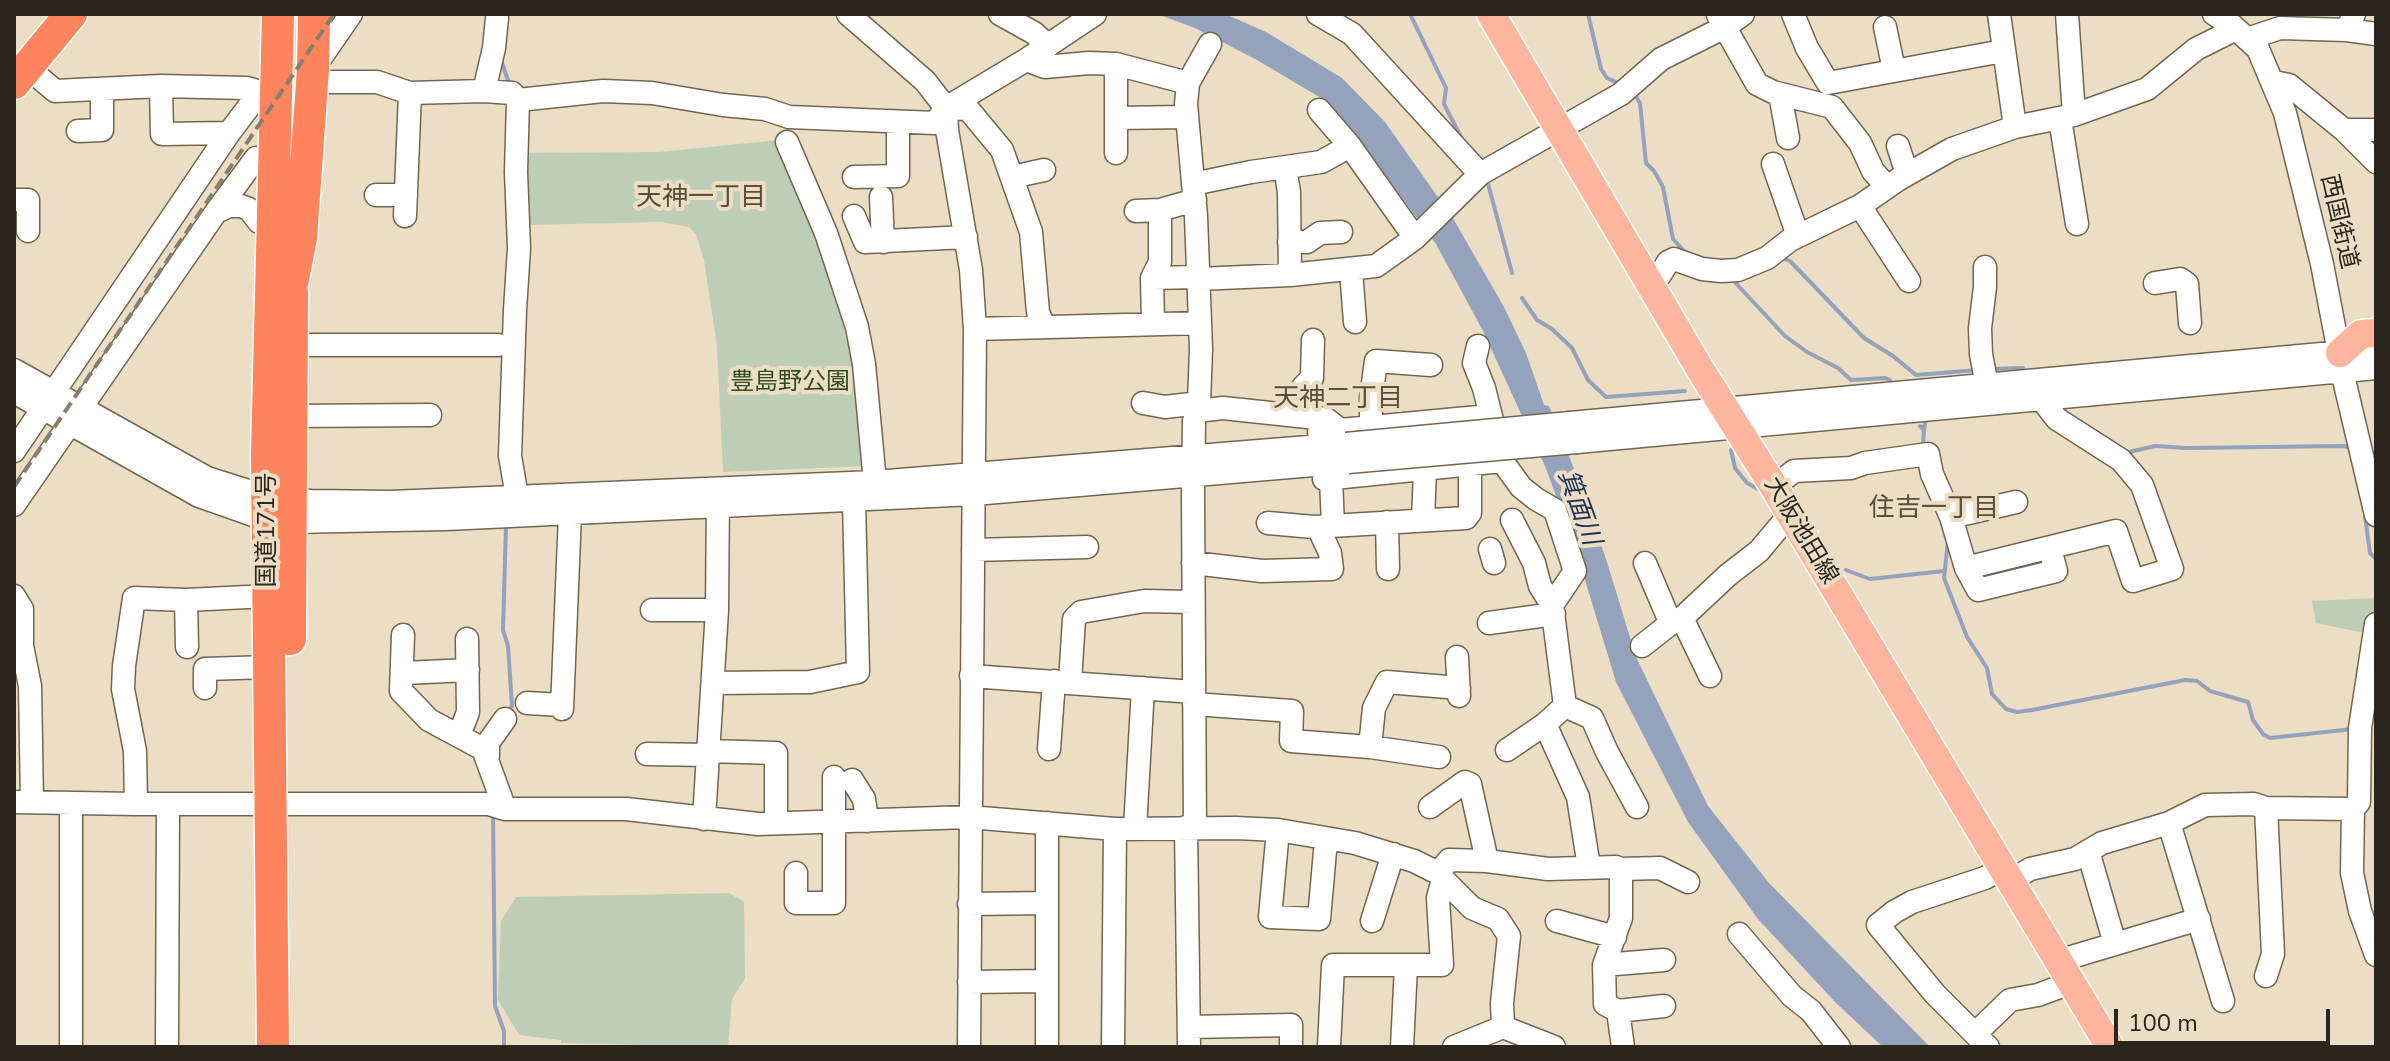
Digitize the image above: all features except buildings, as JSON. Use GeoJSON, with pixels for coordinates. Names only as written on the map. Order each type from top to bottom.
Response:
{"type":"FeatureCollection","features":[{"type":"Feature","properties":{"kind":"highway"},"geometry":{"type":"LineString","coordinates":[[19,73],[71,14]]}},
{"type":"Feature","properties":{"kind":"highway"},"geometry":{"type":"LineString","coordinates":[[260,14],[256,158],[259,222],[280,347]]}},
{"type":"Feature","properties":{"kind":"highway","name":"国道171号"},"geometry":{"type":"LineString","coordinates":[[273,1047],[280,804],[280,347],[274,253],[278,14]]}},
{"type":"Feature","properties":{"kind":"highway","name":"国道171号"},"geometry":{"type":"LineString","coordinates":[[290,1047],[280,804],[269,667],[268,596],[290,416],[280,347],[292,284],[294,14]]}},
{"type":"Feature","properties":{"kind":"highway"},"geometry":{"type":"LineString","coordinates":[[292,284],[301,238],[314,14]]}},
{"type":"Feature","properties":{"kind":"main road","name":"大阪池田線"},"geometry":{"type":"LineString","coordinates":[[1491,14],[1700,369],[2110,1047]]}},
{"type":"Feature","properties":{"kind":"main road"},"geometry":{"type":"LineString","coordinates":[[2341,362],[2361,334],[2376,333]]}},
{"type":"Feature","properties":{"kind":"street"},"geometry":{"type":"LineString","coordinates":[[351,14],[312,76],[377,82],[410,93],[512,93],[518,100],[516,172],[519,248],[510,456],[517,497]]}},
{"type":"Feature","properties":{"kind":"street"},"geometry":{"type":"LineString","coordinates":[[848,14],[925,81],[946,108],[966,237],[975,329],[969,1047]]}},
{"type":"Feature","properties":{"kind":"street"},"geometry":{"type":"LineString","coordinates":[[1000,14],[1034,33],[1048,46]]}},
{"type":"Feature","properties":{"kind":"street"},"geometry":{"type":"LineString","coordinates":[[518,100],[603,91],[652,93],[765,109],[789,117],[935,123],[946,108],[1095,14]]}},
{"type":"Feature","properties":{"kind":"street"},"geometry":{"type":"LineString","coordinates":[[1320,14],[1352,34],[1480,174]]}},
{"type":"Feature","properties":{"kind":"street"},"geometry":{"type":"LineString","coordinates":[[1793,14],[1807,48],[1828,83],[2003,51]]}},
{"type":"Feature","properties":{"kind":"street"},"geometry":{"type":"LineString","coordinates":[[1999,14],[2015,127]]}},
{"type":"Feature","properties":{"kind":"street"},"geometry":{"type":"LineString","coordinates":[[2067,14],[2067,117],[2077,224]]}},
{"type":"Feature","properties":{"kind":"street","name":"西国街道"},"geometry":{"type":"LineString","coordinates":[[2214,14],[2258,49],[2285,113],[2319,249],[2376,515]]}},
{"type":"Feature","properties":{"kind":"street"},"geometry":{"type":"LineString","coordinates":[[484,91],[497,18]]}},
{"type":"Feature","properties":{"kind":"street"},"geometry":{"type":"LineString","coordinates":[[1152,278],[1290,275],[1376,266],[1417,236],[1480,174],[1621,94],[1661,59],[1728,18],[1757,84],[1780,94],[1832,107],[1860,143],[1873,171],[1887,187]]}},
{"type":"Feature","properties":{"kind":"street"},"geometry":{"type":"LineString","coordinates":[[1650,282],[1674,259],[1702,269],[1738,270],[1767,258],[1798,236],[1860,206],[1907,174],[1952,149],[2015,127],[2067,117],[2147,89],[2196,49],[2228,33],[2350,22],[2376,34]]}},
{"type":"Feature","properties":{"kind":"street"},"geometry":{"type":"LineString","coordinates":[[1885,27],[1894,70]]}},
{"type":"Feature","properties":{"kind":"street"},"geometry":{"type":"LineString","coordinates":[[1210,44],[1188,83],[1187,117],[1200,323],[1198,407],[1194,421],[1189,1037],[1291,1025],[1291,1047]]}},
{"type":"Feature","properties":{"kind":"street"},"geometry":{"type":"LineString","coordinates":[[1026,60],[1045,67],[1116,64],[1188,83]]}},
{"type":"Feature","properties":{"kind":"street"},"geometry":{"type":"LineString","coordinates":[[1116,64],[1116,153]]}},
{"type":"Feature","properties":{"kind":"street"},"geometry":{"type":"LineString","coordinates":[[14,451],[260,92],[247,88],[161,86],[55,91],[19,73]]}},
{"type":"Feature","properties":{"kind":"street"},"geometry":{"type":"LineString","coordinates":[[2274,82],[2289,85],[2344,130],[2376,162]]}},
{"type":"Feature","properties":{"kind":"street"},"geometry":{"type":"LineString","coordinates":[[161,86],[162,134],[229,133]]}},
{"type":"Feature","properties":{"kind":"street"},"geometry":{"type":"LineString","coordinates":[[78,131],[102,130],[102,89]]}},
{"type":"Feature","properties":{"kind":"street"},"geometry":{"type":"LineString","coordinates":[[376,195],[405,205],[410,93]]}},
{"type":"Feature","properties":{"kind":"street"},"geometry":{"type":"LineString","coordinates":[[1780,94],[1788,138]]}},
{"type":"Feature","properties":{"kind":"street"},"geometry":{"type":"LineString","coordinates":[[946,108],[968,109],[1002,150],[1031,232],[1038,312],[1044,327]]}},
{"type":"Feature","properties":{"kind":"street"},"geometry":{"type":"LineString","coordinates":[[1319,110],[1417,236]]}},
{"type":"Feature","properties":{"kind":"street"},"geometry":{"type":"LineString","coordinates":[[1116,118],[1187,117]]}},
{"type":"Feature","properties":{"kind":"street"},"geometry":{"type":"LineString","coordinates":[[854,177],[898,176],[898,122]]}},
{"type":"Feature","properties":{"kind":"street"},"geometry":{"type":"LineString","coordinates":[[2344,130],[2376,130]]}},
{"type":"Feature","properties":{"kind":"street"},"geometry":{"type":"LineString","coordinates":[[787,142],[826,233],[857,327],[864,364],[875,482]]}},
{"type":"Feature","properties":{"kind":"street"},"geometry":{"type":"LineString","coordinates":[[1136,211],[1160,210],[1194,192],[1285,168],[1321,162],[1350,146]]}},
{"type":"Feature","properties":{"kind":"street"},"geometry":{"type":"LineString","coordinates":[[1898,146],[1907,174]]}},
{"type":"Feature","properties":{"kind":"street"},"geometry":{"type":"LineString","coordinates":[[14,505],[256,158]]}},
{"type":"Feature","properties":{"kind":"street"},"geometry":{"type":"LineString","coordinates":[[1773,164],[1798,236]]}},
{"type":"Feature","properties":{"kind":"street"},"geometry":{"type":"LineString","coordinates":[[1285,168],[1289,192],[1290,275]]}},
{"type":"Feature","properties":{"kind":"street"},"geometry":{"type":"LineString","coordinates":[[1012,177],[1044,170]]}},
{"type":"Feature","properties":{"kind":"street"},"geometry":{"type":"LineString","coordinates":[[881,197],[883,242]]}},
{"type":"Feature","properties":{"kind":"street"},"geometry":{"type":"LineString","coordinates":[[14,200],[28,200],[28,231]]}},
{"type":"Feature","properties":{"kind":"street"},"geometry":{"type":"LineString","coordinates":[[216,212],[229,206],[241,206],[249,209],[259,222]]}},
{"type":"Feature","properties":{"kind":"street"},"geometry":{"type":"LineString","coordinates":[[1860,206],[1909,281]]}},
{"type":"Feature","properties":{"kind":"street"},"geometry":{"type":"LineString","coordinates":[[1153,323],[1152,278],[1160,262],[1160,210]]}},
{"type":"Feature","properties":{"kind":"street"},"geometry":{"type":"LineString","coordinates":[[854,216],[865,242],[966,237]]}},
{"type":"Feature","properties":{"kind":"street"},"geometry":{"type":"LineString","coordinates":[[1289,242],[1307,242],[1320,233],[1341,232]]}},
{"type":"Feature","properties":{"kind":"street"},"geometry":{"type":"LineString","coordinates":[[1985,267],[1980,328],[1986,375]]}},
{"type":"Feature","properties":{"kind":"street"},"geometry":{"type":"LineString","coordinates":[[1351,270],[1355,322]]}},
{"type":"Feature","properties":{"kind":"street"},"geometry":{"type":"LineString","coordinates":[[2155,283],[2180,279],[2187,284],[2190,323]]}},
{"type":"Feature","properties":{"kind":"street"},"geometry":{"type":"LineString","coordinates":[[975,329],[1200,323]]}},
{"type":"Feature","properties":{"kind":"street"},"geometry":{"type":"LineString","coordinates":[[1301,415],[1303,387],[1312,378],[1313,340]]}},
{"type":"Feature","properties":{"kind":"street"},"geometry":{"type":"LineString","coordinates":[[280,347],[498,345]]}},
{"type":"Feature","properties":{"kind":"street"},"geometry":{"type":"LineString","coordinates":[[1478,346],[1474,363],[1484,388],[1502,461],[1521,487],[1555,510],[1575,571],[1553,610],[1489,623]]}},
{"type":"Feature","properties":{"kind":"street"},"geometry":{"type":"LineString","coordinates":[[1194,477],[1226,445],[1250,440],[1345,445],[1573,433],[2056,392],[2341,362],[2376,349]]}},
{"type":"Feature","properties":{"kind":"street"},"geometry":{"type":"LineString","coordinates":[[1371,427],[1376,361],[1431,365]]}},
{"type":"Feature","properties":{"kind":"street"},"geometry":{"type":"LineString","coordinates":[[2341,362],[2376,368]]}},
{"type":"Feature","properties":{"kind":"street"},"geometry":{"type":"LineString","coordinates":[[1608,410],[1607,406],[1690,399],[1698,394],[1700,369]]}},
{"type":"Feature","properties":{"kind":"street"},"geometry":{"type":"LineString","coordinates":[[14,370],[48,400],[199,496],[279,510],[570,514],[875,482],[974,484],[1194,477],[1345,445],[1371,427],[1489,416]]}},
{"type":"Feature","properties":{"kind":"street"},"geometry":{"type":"LineString","coordinates":[[1730,418],[1986,375],[2056,392]]}},
{"type":"Feature","properties":{"kind":"street"},"geometry":{"type":"LineString","coordinates":[[14,392],[48,400]]}},
{"type":"Feature","properties":{"kind":"street"},"geometry":{"type":"LineString","coordinates":[[1774,487],[1794,471],[1851,468],[1865,463],[1928,454],[1932,474],[1951,517],[1966,568],[2116,531],[2133,581],[2172,569],[2142,485],[2121,460],[2057,419],[2056,392]]}},
{"type":"Feature","properties":{"kind":"street"},"geometry":{"type":"LineString","coordinates":[[1143,403],[1326,419],[1345,445]]}},
{"type":"Feature","properties":{"kind":"street"},"geometry":{"type":"LineString","coordinates":[[290,416],[430,415]]}},
{"type":"Feature","properties":{"kind":"street"},"geometry":{"type":"LineString","coordinates":[[1610,448],[1610,451],[1727,441],[1738,442],[1755,457]]}},
{"type":"Feature","properties":{"kind":"street"},"geometry":{"type":"LineString","coordinates":[[1194,477],[1204,489],[1502,461]]}},
{"type":"Feature","properties":{"kind":"street"},"geometry":{"type":"LineString","coordinates":[[1268,523],[1325,526],[1466,518],[1470,513],[1470,466]]}},
{"type":"Feature","properties":{"kind":"street"},"geometry":{"type":"LineString","coordinates":[[1423,520],[1425,470]]}},
{"type":"Feature","properties":{"kind":"street"},"geometry":{"type":"LineString","coordinates":[[1193,563],[1262,571],[1332,569],[1325,526],[1331,478]]}},
{"type":"Feature","properties":{"kind":"street"},"geometry":{"type":"LineString","coordinates":[[279,510],[517,497],[854,500],[974,484]]}},
{"type":"Feature","properties":{"kind":"street"},"geometry":{"type":"LineString","coordinates":[[704,819],[714,683],[719,497]]}},
{"type":"Feature","properties":{"kind":"street"},"geometry":{"type":"LineString","coordinates":[[714,683],[858,680],[854,500]]}},
{"type":"Feature","properties":{"kind":"street"},"geometry":{"type":"LineString","coordinates":[[1951,517],[2016,502]]}},
{"type":"Feature","properties":{"kind":"street"},"geometry":{"type":"LineString","coordinates":[[527,703],[562,707],[570,514]]}},
{"type":"Feature","properties":{"kind":"street"},"geometry":{"type":"LineString","coordinates":[[1642,646],[1759,551],[1790,514]]}},
{"type":"Feature","properties":{"kind":"street"},"geometry":{"type":"LineString","coordinates":[[1512,520],[1553,610],[1565,706]]}},
{"type":"Feature","properties":{"kind":"street"},"geometry":{"type":"LineString","coordinates":[[1387,522],[1388,569]]}},
{"type":"Feature","properties":{"kind":"street"},"geometry":{"type":"LineString","coordinates":[[973,550],[1087,547]]}},
{"type":"Feature","properties":{"kind":"street"},"geometry":{"type":"LineString","coordinates":[[1645,563],[1710,676]]}},
{"type":"Feature","properties":{"kind":"street"},"geometry":{"type":"LineString","coordinates":[[14,596],[22,609],[22,646],[30,686],[23,802],[489,804],[505,809],[626,809],[704,819],[776,823],[867,821],[919,811],[1125,829],[1191,827],[1278,830],[1329,839],[1414,861],[1441,876],[1472,908],[1498,919],[1509,936],[1502,1003],[1503,1027]]}},
{"type":"Feature","properties":{"kind":"street"},"geometry":{"type":"LineString","coordinates":[[136,804],[135,751],[123,689],[134,598],[186,600],[268,596]]}},
{"type":"Feature","properties":{"kind":"street"},"geometry":{"type":"LineString","coordinates":[[186,600],[187,647]]}},
{"type":"Feature","properties":{"kind":"street"},"geometry":{"type":"LineString","coordinates":[[1049,749],[1074,619],[1081,612],[1144,601],[1193,602]]}},
{"type":"Feature","properties":{"kind":"street"},"geometry":{"type":"LineString","coordinates":[[652,610],[717,610]]}},
{"type":"Feature","properties":{"kind":"street"},"geometry":{"type":"LineString","coordinates":[[2376,624],[2368,730],[2359,802],[2353,809],[2352,873],[2368,910],[2376,955]]}},
{"type":"Feature","properties":{"kind":"street"},"geometry":{"type":"LineString","coordinates":[[403,635],[401,691],[429,720],[483,749],[505,809]]}},
{"type":"Feature","properties":{"kind":"street"},"geometry":{"type":"LineString","coordinates":[[459,736],[468,712],[467,639]]}},
{"type":"Feature","properties":{"kind":"street"},"geometry":{"type":"LineString","coordinates":[[1370,747],[1374,708],[1387,682],[1459,692],[1457,657]]}},
{"type":"Feature","properties":{"kind":"street"},"geometry":{"type":"LineString","coordinates":[[205,688],[205,669],[269,667]]}},
{"type":"Feature","properties":{"kind":"street"},"geometry":{"type":"LineString","coordinates":[[404,673],[468,670]]}},
{"type":"Feature","properties":{"kind":"street"},"geometry":{"type":"LineString","coordinates":[[971,676],[1143,688],[1292,711],[1291,741],[1370,747],[1439,757]]}},
{"type":"Feature","properties":{"kind":"street"},"geometry":{"type":"LineString","coordinates":[[1113,1047],[1125,829],[1143,688]]}},
{"type":"Feature","properties":{"kind":"street"},"geometry":{"type":"LineString","coordinates":[[1507,750],[1565,706]]}},
{"type":"Feature","properties":{"kind":"street"},"geometry":{"type":"LineString","coordinates":[[1565,706],[1592,718],[1613,750],[1637,807]]}},
{"type":"Feature","properties":{"kind":"street"},"geometry":{"type":"LineString","coordinates":[[488,756],[488,743],[505,719]]}},
{"type":"Feature","properties":{"kind":"street"},"geometry":{"type":"LineString","coordinates":[[1545,724],[1578,797],[1589,867]]}},
{"type":"Feature","properties":{"kind":"street"},"geometry":{"type":"LineString","coordinates":[[647,754],[776,753],[776,823]]}},
{"type":"Feature","properties":{"kind":"street"},"geometry":{"type":"LineString","coordinates":[[796,873],[796,903],[834,903],[834,823],[843,779],[864,799],[867,821]]}},
{"type":"Feature","properties":{"kind":"street"},"geometry":{"type":"LineString","coordinates":[[1430,807],[1465,782],[1470,784],[1487,861]]}},
{"type":"Feature","properties":{"kind":"street"},"geometry":{"type":"LineString","coordinates":[[71,804],[71,1047]]}},
{"type":"Feature","properties":{"kind":"street"},"geometry":{"type":"LineString","coordinates":[[167,1047],[168,804]]}},
{"type":"Feature","properties":{"kind":"street"},"geometry":{"type":"LineString","coordinates":[[2199,919],[2115,944],[2064,972],[2038,995],[2010,1000],[1981,1041],[1913,970],[1878,925],[1912,902],[1985,878],[2075,859],[2102,843],[2169,823],[2205,805],[2353,809]]}},
{"type":"Feature","properties":{"kind":"street"},"geometry":{"type":"LineString","coordinates":[[2266,808],[2273,954],[2266,976]]}},
{"type":"Feature","properties":{"kind":"street"},"geometry":{"type":"LineString","coordinates":[[1047,823],[1047,1047]]}},
{"type":"Feature","properties":{"kind":"street"},"geometry":{"type":"LineString","coordinates":[[2169,823],[2223,1001]]}},
{"type":"Feature","properties":{"kind":"street"},"geometry":{"type":"LineString","coordinates":[[1278,830],[1270,917],[1319,919],[1325,851],[1329,839]]}},
{"type":"Feature","properties":{"kind":"street"},"geometry":{"type":"LineString","coordinates":[[2088,851],[2115,944]]}},
{"type":"Feature","properties":{"kind":"street"},"geometry":{"type":"LineString","coordinates":[[1372,921],[1393,854]]}},
{"type":"Feature","properties":{"kind":"street"},"geometry":{"type":"LineString","coordinates":[[1329,1047],[1333,965],[1442,965],[1438,898],[1441,876],[1449,860],[1487,861],[1548,869],[1660,868],[1688,882]]}},
{"type":"Feature","properties":{"kind":"street"},"geometry":{"type":"LineString","coordinates":[[1621,869],[1621,918],[1604,965],[1605,1004],[1618,1011],[1664,1006]]}},
{"type":"Feature","properties":{"kind":"street"},"geometry":{"type":"LineString","coordinates":[[969,904],[1047,903]]}},
{"type":"Feature","properties":{"kind":"street"},"geometry":{"type":"LineString","coordinates":[[1557,921],[1615,937]]}},
{"type":"Feature","properties":{"kind":"street"},"geometry":{"type":"LineString","coordinates":[[1739,934],[1792,996],[1811,1011],[1839,1047]]}},
{"type":"Feature","properties":{"kind":"street"},"geometry":{"type":"LineString","coordinates":[[1604,965],[1664,960]]}},
{"type":"Feature","properties":{"kind":"street"},"geometry":{"type":"LineString","coordinates":[[1402,1047],[1406,966]]}},
{"type":"Feature","properties":{"kind":"street"},"geometry":{"type":"LineString","coordinates":[[969,982],[1047,981]]}},
{"type":"Feature","properties":{"kind":"street"},"geometry":{"type":"LineString","coordinates":[[1618,1011],[1623,1047]]}},
{"type":"Feature","properties":{"kind":"street"},"geometry":{"type":"LineString","coordinates":[[1454,1047],[1503,1027],[1554,1047]]}},
{"type":"Feature","properties":{"kind":"green space","name":"豊島野公園"},"geometry":{"type":"Polygon","coordinates":[[[779,140],[813,215],[855,343],[867,466],[723,472],[717,346],[704,260],[696,234],[689,227],[661,222],[523,225],[521,153],[659,152],[779,140]]]}},
{"type":"Feature","properties":{"kind":"green space"},"geometry":{"type":"Polygon","coordinates":[[[2376,598],[2370,634],[2316,623],[2312,601],[2376,598]]]}},
{"type":"Feature","properties":{"kind":"green space"},"geometry":{"type":"Polygon","coordinates":[[[729,893],[744,902],[745,978],[732,999],[728,1047],[561,1043],[561,1040],[519,1035],[498,1000],[501,921],[516,897],[729,893]]]}},
{"type":"Feature","properties":{"kind":"water","name":"箕面川"},"geometry":{"type":"Polygon","coordinates":[[[1157,14],[1225,14],[1266,32],[1342,78],[1385,122],[1454,220],[1504,307],[1526,353],[1544,405],[1549,406],[1573,466],[1636,657],[1708,806],[1769,883],[1930,1047],[1883,1047],[1836,1003],[1758,919],[1688,822],[1616,682],[1575,547],[1545,466],[1483,331],[1436,244],[1353,131],[1321,98],[1195,28],[1157,14]]]}},
{"type":"Feature","properties":{"kind":"waterway"},"geometry":{"type":"LineString","coordinates":[[1410,14],[1446,88],[1444,104],[1462,139]]}},
{"type":"Feature","properties":{"kind":"waterway"},"geometry":{"type":"LineString","coordinates":[[1588,14],[1601,69],[1607,78],[1620,84]]}},
{"type":"Feature","properties":{"kind":"waterway"},"geometry":{"type":"LineString","coordinates":[[501,60],[510,86]]}},
{"type":"Feature","properties":{"kind":"waterway"},"geometry":{"type":"LineString","coordinates":[[1633,92],[1640,103],[1646,163],[1663,187],[1673,239],[1685,252]]}},
{"type":"Feature","properties":{"kind":"waterway"},"geometry":{"type":"LineString","coordinates":[[1487,180],[1512,273]]}},
{"type":"Feature","properties":{"kind":"waterway"},"geometry":{"type":"LineString","coordinates":[[1782,258],[1790,261],[1864,338],[1916,375],[1978,370]]}},
{"type":"Feature","properties":{"kind":"waterway"},"geometry":{"type":"LineString","coordinates":[[1731,278],[1785,336],[1807,352],[1838,368],[1851,380],[1890,380]]}},
{"type":"Feature","properties":{"kind":"waterway"},"geometry":{"type":"LineString","coordinates":[[1522,298],[1537,320],[1572,348],[1588,380],[1606,397],[1685,391]]}},
{"type":"Feature","properties":{"kind":"waterway"},"geometry":{"type":"LineString","coordinates":[[1990,369],[2023,368]]}},
{"type":"Feature","properties":{"kind":"waterway"},"geometry":{"type":"LineString","coordinates":[[1924,430],[1926,417]]}},
{"type":"Feature","properties":{"kind":"waterway"},"geometry":{"type":"LineString","coordinates":[[1920,426],[1924,430],[1923,443]]}},
{"type":"Feature","properties":{"kind":"waterway"},"geometry":{"type":"LineString","coordinates":[[2125,453],[2155,446],[2352,448]]}},
{"type":"Feature","properties":{"kind":"waterway"},"geometry":{"type":"LineString","coordinates":[[1731,450],[1735,468],[1747,483],[1760,490]]}},
{"type":"Feature","properties":{"kind":"waterway"},"geometry":{"type":"LineString","coordinates":[[2365,516],[2370,553],[2376,559]]}},
{"type":"Feature","properties":{"kind":"waterway"},"geometry":{"type":"LineString","coordinates":[[506,525],[503,630],[508,646],[512,706],[506,714]]}},
{"type":"Feature","properties":{"kind":"waterway"},"geometry":{"type":"LineString","coordinates":[[1948,541],[1944,578],[1967,637],[1987,668],[1992,694],[2006,709],[2017,712],[2032,710],[2185,680],[2197,681],[2210,691],[2248,702],[2253,720],[2270,738],[2353,729]]}},
{"type":"Feature","properties":{"kind":"waterway"},"geometry":{"type":"LineString","coordinates":[[1846,570],[1870,579],[1944,571]]}},
{"type":"Feature","properties":{"kind":"waterway"},"geometry":{"type":"LineString","coordinates":[[493,813],[495,1006],[504,1031],[504,1047]]}},
{"type":"Feature","properties":{"kind":"railway"},"geometry":{"type":"LineString","coordinates":[[14,487],[334,14]]}},
{"type":"Feature","properties":{"kind":"district","name":"天神一丁目"},"geometry":{"type":"Point","coordinates":[701,199]}},
{"type":"Feature","properties":{"kind":"district","name":"天神二丁目"},"geometry":{"type":"Point","coordinates":[1338,400]}},
{"type":"Feature","properties":{"kind":"district","name":"住吉一丁目"},"geometry":{"type":"Point","coordinates":[1934,510]}}]}
